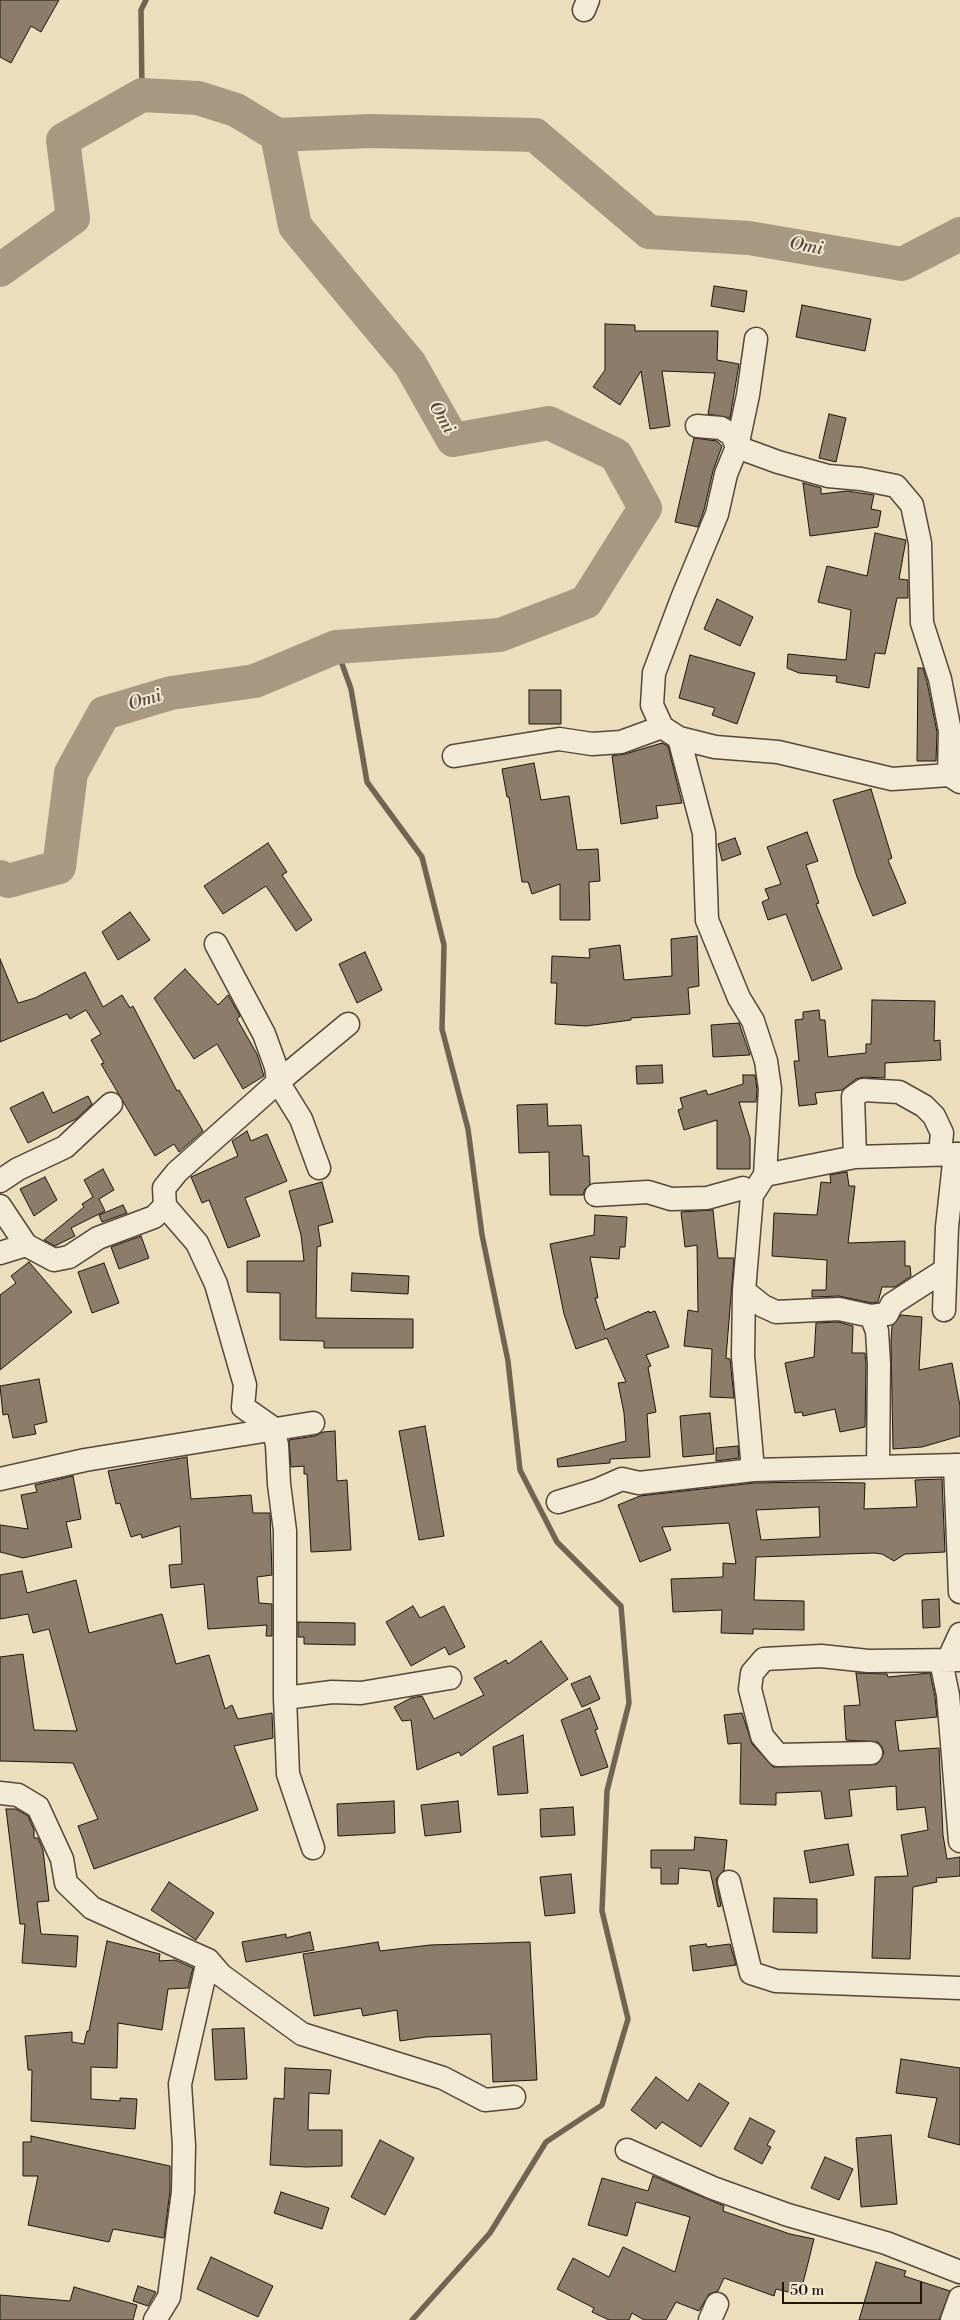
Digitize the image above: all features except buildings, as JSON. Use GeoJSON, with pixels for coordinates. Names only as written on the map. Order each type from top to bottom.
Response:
{"type":"FeatureCollection","features":[{"type":"Feature","properties":{"kind":"street"},"geometry":{"type":"LineString","coordinates":[[753,1470],[743,1356],[744,1291],[752,1195],[765,1175],[770,1089],[766,1061],[753,1021],[739,998],[707,920],[704,833],[670,733],[652,705],[654,673],[717,514],[726,474],[737,447],[748,395],[756,339]]}},
{"type":"Feature","properties":{"kind":"street"},"geometry":{"type":"LineString","coordinates":[[454,756],[559,739],[592,744],[621,742],[670,733],[715,747],[778,752],[892,779],[955,778],[950,731],[940,679],[922,623],[920,543],[912,505],[896,486],[861,479],[828,476],[778,462],[737,447],[732,436],[720,428],[697,426]]}},
{"type":"Feature","properties":{"kind":"street"},"geometry":{"type":"LineString","coordinates":[[216,944],[264,1034],[276,1067],[278,1082],[301,1118],[318,1168]]}},
{"type":"Feature","properties":{"kind":"street"},"geometry":{"type":"LineString","coordinates":[[313,1848],[288,1774],[285,1698],[285,1531],[279,1484],[277,1445],[273,1428],[243,1407],[245,1385],[216,1284],[197,1244],[165,1206],[164,1188],[177,1172],[278,1082],[348,1024]]}},
{"type":"Feature","properties":{"kind":"street"},"geometry":{"type":"LineString","coordinates":[[855,1157],[853,1097],[863,1090],[899,1092],[924,1106],[934,1116],[952,1154],[944,1310]]}},
{"type":"Feature","properties":{"kind":"street"},"geometry":{"type":"LineString","coordinates":[[0,1181],[18,1169],[65,1147],[111,1104]]}},
{"type":"Feature","properties":{"kind":"street"},"geometry":{"type":"LineString","coordinates":[[765,1175],[855,1157],[952,1154]]}},
{"type":"Feature","properties":{"kind":"street"},"geometry":{"type":"LineString","coordinates":[[596,1195],[648,1192],[671,1199],[707,1198],[743,1188],[752,1195]]}},
{"type":"Feature","properties":{"kind":"street"},"geometry":{"type":"LineString","coordinates":[[0,1206],[26,1245],[54,1260],[69,1257],[98,1238],[154,1217],[165,1206]]}},
{"type":"Feature","properties":{"kind":"street"},"geometry":{"type":"LineString","coordinates":[[0,1253],[26,1245]]}},
{"type":"Feature","properties":{"kind":"street"},"geometry":{"type":"LineString","coordinates":[[744,1291],[776,1312],[839,1309],[871,1316],[887,1314],[892,1304],[946,1270]]}},
{"type":"Feature","properties":{"kind":"street"},"geometry":{"type":"LineString","coordinates":[[871,1316],[877,1331],[880,1364],[878,1466]]}},
{"type":"Feature","properties":{"kind":"street"},"geometry":{"type":"LineString","coordinates":[[0,1479],[85,1460],[313,1423]]}},
{"type":"Feature","properties":{"kind":"street"},"geometry":{"type":"LineString","coordinates":[[558,1502],[597,1490],[622,1479],[639,1483],[753,1470],[958,1465],[960,1592]]}},
{"type":"Feature","properties":{"kind":"street"},"geometry":{"type":"LineString","coordinates":[[960,1634],[953,1661],[943,1671],[948,1695],[960,1841]]}},
{"type":"Feature","properties":{"kind":"street"},"geometry":{"type":"LineString","coordinates":[[871,1753],[778,1755],[762,1736],[750,1689],[752,1673],[764,1659],[821,1656],[868,1661],[953,1661]]}},
{"type":"Feature","properties":{"kind":"street"},"geometry":{"type":"LineString","coordinates":[[285,1698],[332,1692],[361,1693],[450,1678]]}},
{"type":"Feature","properties":{"kind":"street"},"geometry":{"type":"LineString","coordinates":[[0,1793],[18,1795],[38,1807],[62,1859],[66,1883],[92,1908],[208,1960],[221,1976],[302,2034],[443,2078],[485,2100],[514,2097]]}},
{"type":"Feature","properties":{"kind":"street"},"geometry":{"type":"LineString","coordinates":[[729,1882],[751,1973],[776,1981],[960,1988]]}},
{"type":"Feature","properties":{"kind":"street"},"geometry":{"type":"LineString","coordinates":[[155,2320],[169,2297],[183,2192],[184,2146],[180,2084],[208,1960]]}},
{"type":"Feature","properties":{"kind":"street"},"geometry":{"type":"LineString","coordinates":[[627,2150],[713,2188],[788,2215],[886,2243],[960,2272]]}},
{"type":"Feature","properties":{"kind":"street"},"geometry":{"type":"LineString","coordinates":[[952,2320],[960,2298]]}},
{"type":"Feature","properties":{"kind":"waterway"},"geometry":{"type":"LineString","coordinates":[[142,95],[141,10],[146,0]]}},
{"type":"Feature","properties":{"kind":"waterway"},"geometry":{"type":"LineString","coordinates":[[0,270],[73,218],[63,140],[142,95],[198,98],[236,110],[277,135]]}},
{"type":"Feature","properties":{"kind":"waterway","name":"Omi"},"geometry":{"type":"LineString","coordinates":[[0,877],[8,881],[59,867],[71,773],[104,713],[171,693],[255,681],[336,647],[500,635],[586,602],[645,508],[616,455],[549,423],[453,440],[410,364],[295,226],[277,135],[371,131],[535,135],[649,232],[749,238],[902,264],[960,234]]}},
{"type":"Feature","properties":{"kind":"waterway"},"geometry":{"type":"LineString","coordinates":[[336,647],[351,689],[367,782],[422,857],[444,945],[442,1029],[468,1129],[482,1235],[508,1361],[520,1470],[557,1542],[621,1606],[629,1703],[607,1791],[602,1911],[628,2019],[602,2105],[546,2142],[490,2233],[412,2320]]}}]}
